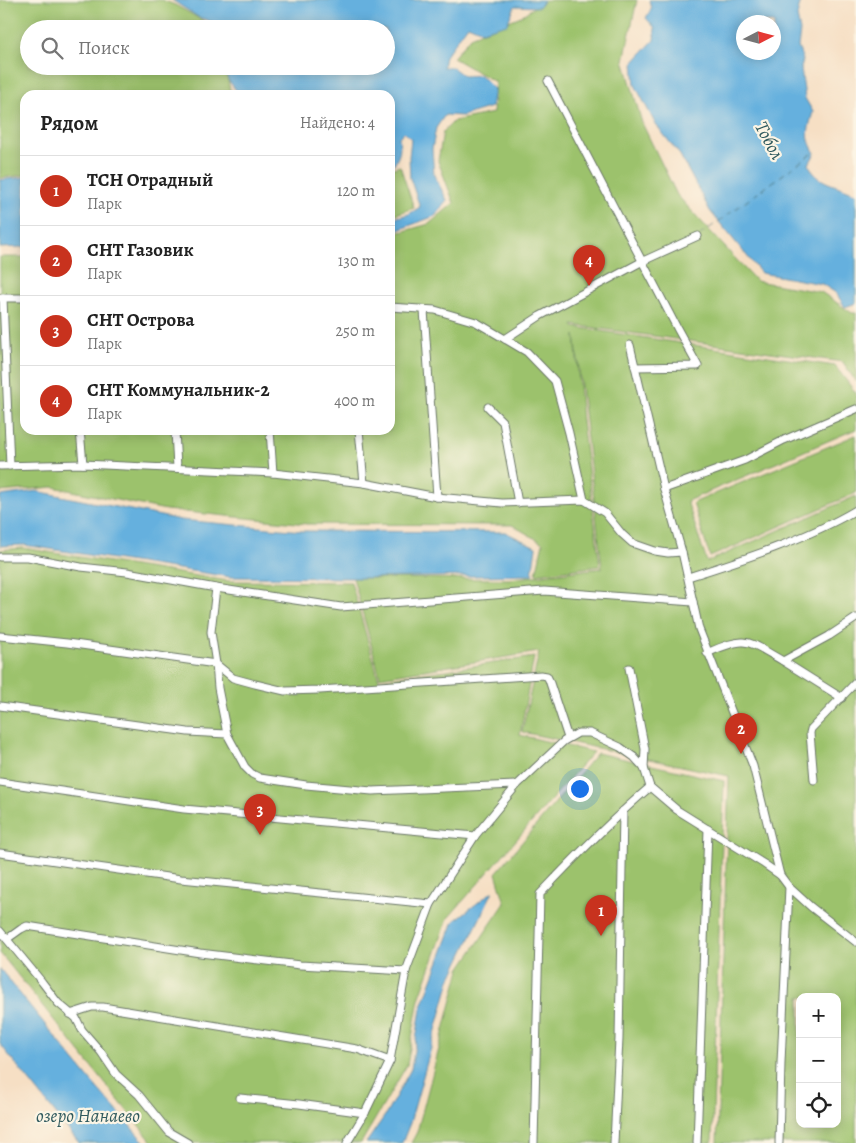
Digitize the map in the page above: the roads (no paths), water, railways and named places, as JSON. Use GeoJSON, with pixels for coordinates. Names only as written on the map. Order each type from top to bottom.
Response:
{"type":"FeatureCollection","features":[{"type":"Feature","properties":{"kind":"street"},"geometry":{"type":"LineString","coordinates":[[548,81],[698,366],[635,366]]}},
{"type":"Feature","properties":{"kind":"street"},"geometry":{"type":"LineString","coordinates":[[505,340],[540,316],[643,261],[698,236]]}},
{"type":"Feature","properties":{"kind":"street"},"geometry":{"type":"LineString","coordinates":[[10,466],[1,298],[20,298]]}},
{"type":"Feature","properties":{"kind":"street"},"geometry":{"type":"LineString","coordinates":[[395,307],[435,310],[476,322],[527,352],[555,381],[584,500]]}},
{"type":"Feature","properties":{"kind":"street"},"geometry":{"type":"LineString","coordinates":[[424,310],[437,497]]}},
{"type":"Feature","properties":{"kind":"street"},"geometry":{"type":"LineString","coordinates":[[630,345],[664,489],[682,552],[699,630],[753,766],[780,875]]}},
{"type":"Feature","properties":{"kind":"street"},"geometry":{"type":"LineString","coordinates":[[488,407],[503,422],[518,503]]}},
{"type":"Feature","properties":{"kind":"street"},"geometry":{"type":"LineString","coordinates":[[664,489],[745,460],[784,440],[856,408]]}},
{"type":"Feature","properties":{"kind":"street"},"geometry":{"type":"LineString","coordinates":[[80,435],[83,464]]}},
{"type":"Feature","properties":{"kind":"street"},"geometry":{"type":"LineString","coordinates":[[175,435],[177,468]]}},
{"type":"Feature","properties":{"kind":"street"},"geometry":{"type":"LineString","coordinates":[[270,435],[273,473]]}},
{"type":"Feature","properties":{"kind":"street"},"geometry":{"type":"LineString","coordinates":[[359,435],[364,483]]}},
{"type":"Feature","properties":{"kind":"street"},"geometry":{"type":"LineString","coordinates":[[0,466],[83,464],[273,473],[364,483],[437,497],[502,503],[584,500],[605,514],[632,543],[655,551],[668,553],[682,552]]}},
{"type":"Feature","properties":{"kind":"street"},"geometry":{"type":"LineString","coordinates":[[688,577],[771,549],[856,510]]}},
{"type":"Feature","properties":{"kind":"street"},"geometry":{"type":"LineString","coordinates":[[0,557],[28,557],[216,588],[342,606],[544,591],[693,602]]}},
{"type":"Feature","properties":{"kind":"street"},"geometry":{"type":"LineString","coordinates":[[216,588],[211,632],[218,688],[227,734],[245,767],[252,774],[260,778],[306,785],[372,790],[517,785]]}},
{"type":"Feature","properties":{"kind":"street"},"geometry":{"type":"LineString","coordinates":[[784,661],[829,636],[856,618]]}},
{"type":"Feature","properties":{"kind":"street"},"geometry":{"type":"LineString","coordinates":[[0,636],[216,664],[233,678],[286,691],[542,675],[547,676],[549,680],[568,738]]}},
{"type":"Feature","properties":{"kind":"street"},"geometry":{"type":"LineString","coordinates":[[707,653],[729,643],[747,641],[784,661],[842,698]]}},
{"type":"Feature","properties":{"kind":"street"},"geometry":{"type":"LineString","coordinates":[[629,668],[645,749],[644,768],[650,787],[676,810],[780,875],[789,887],[811,907],[856,942]]}},
{"type":"Feature","properties":{"kind":"street"},"geometry":{"type":"LineString","coordinates":[[814,780],[810,733],[856,682]]}},
{"type":"Feature","properties":{"kind":"street"},"geometry":{"type":"LineString","coordinates":[[0,706],[188,732],[227,734]]}},
{"type":"Feature","properties":{"kind":"street"},"geometry":{"type":"LineString","coordinates":[[346,1143],[365,1113],[390,1060],[406,971],[431,904],[474,836],[517,785],[568,738],[578,733],[590,733],[620,747],[634,757],[644,768]]}},
{"type":"Feature","properties":{"kind":"street"},"geometry":{"type":"LineString","coordinates":[[0,782],[184,809],[474,836]]}},
{"type":"Feature","properties":{"kind":"street"},"geometry":{"type":"LineString","coordinates":[[534,1143],[540,894],[623,810],[650,787]]}},
{"type":"Feature","properties":{"kind":"street"},"geometry":{"type":"LineString","coordinates":[[614,1143],[619,1039],[623,810]]}},
{"type":"Feature","properties":{"kind":"street"},"geometry":{"type":"LineString","coordinates":[[697,1143],[708,829]]}},
{"type":"Feature","properties":{"kind":"street"},"geometry":{"type":"LineString","coordinates":[[0,853],[181,879],[431,904]]}},
{"type":"Feature","properties":{"kind":"street"},"geometry":{"type":"LineString","coordinates":[[780,1143],[781,1063],[789,887]]}},
{"type":"Feature","properties":{"kind":"street"},"geometry":{"type":"LineString","coordinates":[[7,940],[27,926],[200,953],[300,966],[406,971]]}},
{"type":"Feature","properties":{"kind":"street"},"geometry":{"type":"LineString","coordinates":[[0,931],[58,1003],[79,1022],[82,1030],[101,1052],[116,1074],[139,1095],[169,1132],[188,1143]]}},
{"type":"Feature","properties":{"kind":"street"},"geometry":{"type":"LineString","coordinates":[[70,1014],[103,1007],[357,1049],[390,1060]]}},
{"type":"Feature","properties":{"kind":"street"},"geometry":{"type":"LineString","coordinates":[[240,1098],[365,1113]]}},
{"type":"Feature","properties":{"kind":"water"},"geometry":{"type":"Polygon","coordinates":[[[172,0],[544,0],[539,7],[515,6],[507,24],[482,31],[468,25],[445,56],[443,67],[452,67],[464,76],[480,75],[494,89],[491,107],[462,116],[445,115],[436,128],[432,149],[434,175],[447,200],[435,216],[395,231],[395,218],[409,214],[420,207],[410,178],[409,157],[411,139],[404,132],[399,137],[400,150],[395,162],[395,90],[236,90],[228,80],[227,75],[395,75],[395,20],[207,20],[198,17],[172,0]]]}},
{"type":"Feature","properties":{"kind":"water","name":"Тобол"},"geometry":{"type":"Polygon","coordinates":[[[649,0],[801,0],[797,16],[800,31],[798,47],[803,60],[801,68],[805,98],[813,112],[808,133],[815,153],[809,164],[812,171],[822,180],[856,194],[856,303],[845,307],[836,293],[822,284],[761,273],[710,211],[680,155],[656,125],[635,85],[633,63],[654,40],[655,28],[646,18],[651,9],[649,0]]]}},
{"type":"Feature","properties":{"kind":"water"},"geometry":{"type":"Polygon","coordinates":[[[20,178],[20,247],[0,248],[0,180],[20,178]]]}},
{"type":"Feature","properties":{"kind":"water"},"geometry":{"type":"Polygon","coordinates":[[[36,491],[181,520],[302,531],[505,532],[536,547],[532,575],[358,578],[230,577],[24,545],[0,546],[0,496],[36,491]]]}},
{"type":"Feature","properties":{"kind":"water"},"geometry":{"type":"Polygon","coordinates":[[[493,891],[450,980],[410,1123],[402,1143],[366,1143],[386,1114],[411,1069],[421,1009],[454,921],[493,891]]]}},
{"type":"Feature","properties":{"kind":"water","name":"озеро Нанаево"},"geometry":{"type":"Polygon","coordinates":[[[0,969],[91,1081],[145,1143],[79,1143],[0,1044],[0,969]]]}},
{"type":"Feature","properties":{"kind":"place","name":"СНТ Коммунальник-2"},"geometry":{"type":"Point","coordinates":[589,286]}},
{"type":"Feature","properties":{"kind":"place","name":"СНТ Газовик"},"geometry":{"type":"Point","coordinates":[741,754]}},
{"type":"Feature","properties":{"kind":"place","name":"СНТ Острова"},"geometry":{"type":"Point","coordinates":[260,835]}},
{"type":"Feature","properties":{"kind":"place","name":"ТСН Отрадный"},"geometry":{"type":"Point","coordinates":[601,936]}}]}
